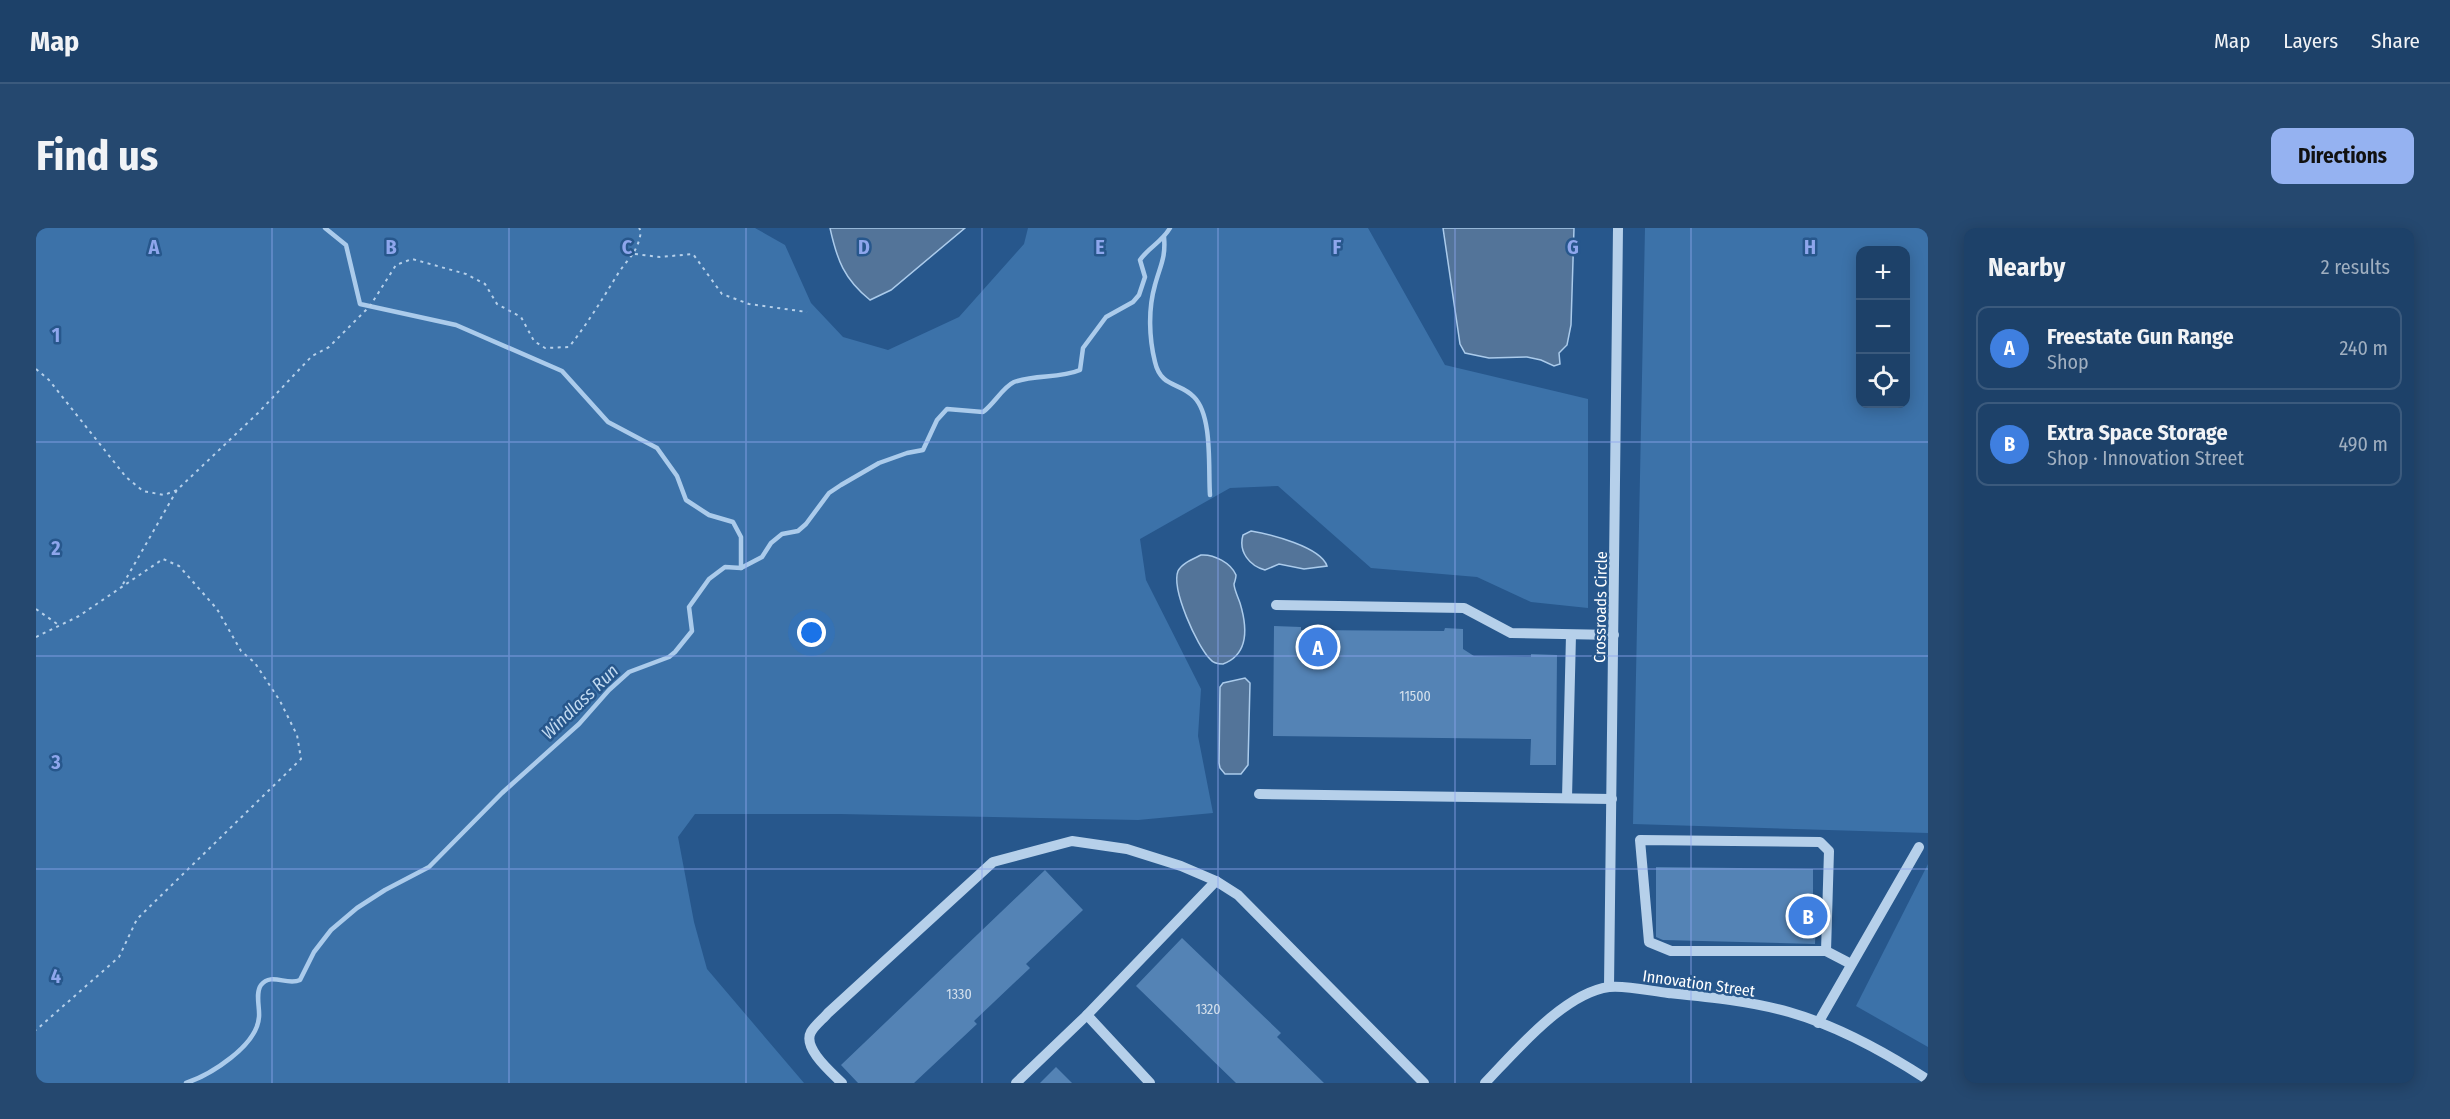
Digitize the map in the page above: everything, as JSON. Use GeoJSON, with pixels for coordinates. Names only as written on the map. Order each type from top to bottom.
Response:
{"type":"FeatureCollection","features":[{"type":"Feature","properties":{"kind":"street","name":"Crossroads Circle"},"geometry":{"type":"LineString","coordinates":[[1609,987],[1618,228]]}},
{"type":"Feature","properties":{"kind":"street"},"geometry":{"type":"LineString","coordinates":[[1276,605],[1464,608],[1511,633],[1614,635]]}},
{"type":"Feature","properties":{"kind":"street"},"geometry":{"type":"LineString","coordinates":[[1567,798],[1571,635]]}},
{"type":"Feature","properties":{"kind":"street"},"geometry":{"type":"LineString","coordinates":[[1259,794],[1612,799]]}},
{"type":"Feature","properties":{"kind":"street"},"geometry":{"type":"LineString","coordinates":[[1826,951],[1829,851],[1820,842],[1640,840],[1649,942],[1671,951],[1826,951],[1851,964]]}},
{"type":"Feature","properties":{"kind":"street"},"geometry":{"type":"LineString","coordinates":[[842,1083],[818,1058],[809,1040],[811,1032],[828,1013],[993,862],[1072,841],[1127,849],[1181,866],[1216,881],[1238,896],[1424,1083]]}},
{"type":"Feature","properties":{"kind":"street"},"geometry":{"type":"LineString","coordinates":[[1818,1023],[1919,847]]}},
{"type":"Feature","properties":{"kind":"street"},"geometry":{"type":"LineString","coordinates":[[1016,1083],[1087,1015],[1216,881]]}},
{"type":"Feature","properties":{"kind":"street","name":"Innovation Street"},"geometry":{"type":"LineString","coordinates":[[1485,1083],[1552,1014],[1587,995],[1609,987],[1712,997],[1789,1012],[1898,1060],[1928,1080]]}},
{"type":"Feature","properties":{"kind":"street"},"geometry":{"type":"LineString","coordinates":[[1087,1015],[1150,1083]]}},
{"type":"Feature","properties":{"kind":"path"},"geometry":{"type":"LineString","coordinates":[[122,587],[177,490],[258,413],[312,356],[329,347],[370,306],[396,265],[412,259],[466,274],[484,284],[497,304],[520,317],[534,340],[545,348],[569,347],[606,296],[620,271],[635,254],[640,241],[639,228]]}},
{"type":"Feature","properties":{"kind":"path"},"geometry":{"type":"LineString","coordinates":[[635,254],[660,257],[693,254],[722,294],[749,304],[807,312]]}},
{"type":"Feature","properties":{"kind":"path"},"geometry":{"type":"LineString","coordinates":[[36,369],[49,380],[126,477],[143,491],[164,495],[177,490]]}},
{"type":"Feature","properties":{"kind":"path"},"geometry":{"type":"LineString","coordinates":[[36,637],[60,626],[163,559],[180,566],[217,609],[241,651],[255,663],[266,680],[297,735],[301,759],[137,919],[119,957],[36,1030]]}},
{"type":"Feature","properties":{"kind":"path"},"geometry":{"type":"LineString","coordinates":[[36,609],[60,626]]}},
{"type":"Feature","properties":{"kind":"shaded area"},"geometry":{"type":"Polygon","coordinates":[[[36,228],[755,228],[785,245],[811,303],[843,337],[888,350],[959,317],[1024,244],[1028,228],[1368,228],[1445,365],[1588,399],[1588,608],[1531,602],[1477,577],[1371,568],[1278,486],[1230,488],[1140,539],[1146,580],[1201,689],[1198,736],[1213,813],[1138,820],[840,814],[695,814],[678,837],[694,922],[707,969],[804,1083],[36,1083],[36,228]]]}},
{"type":"Feature","properties":{"kind":"shaded area"},"geometry":{"type":"Polygon","coordinates":[[[830,228],[965,228],[891,290],[870,300],[854,284],[843,268],[830,228]]]}},
{"type":"Feature","properties":{"kind":"shaded area"},"geometry":{"type":"Polygon","coordinates":[[[1443,228],[1574,228],[1571,325],[1567,345],[1559,353],[1560,364],[1554,366],[1527,357],[1489,358],[1465,353],[1460,344],[1443,228]]]}},
{"type":"Feature","properties":{"kind":"shaded area"},"geometry":{"type":"Polygon","coordinates":[[[1645,228],[1928,228],[1928,833],[1633,824],[1645,228]]]}},
{"type":"Feature","properties":{"kind":"shaded area"},"geometry":{"type":"Polygon","coordinates":[[[1251,531],[1282,538],[1305,547],[1323,559],[1327,566],[1304,569],[1279,564],[1265,570],[1260,568],[1250,562],[1242,547],[1243,535],[1251,531]]]}},
{"type":"Feature","properties":{"kind":"shaded area"},"geometry":{"type":"Polygon","coordinates":[[[1201,555],[1222,560],[1236,575],[1234,586],[1244,621],[1244,638],[1238,653],[1223,664],[1211,660],[1205,652],[1186,617],[1178,591],[1178,571],[1201,555]]]}},
{"type":"Feature","properties":{"kind":"shaded area"},"geometry":{"type":"Polygon","coordinates":[[[1245,678],[1250,683],[1248,765],[1241,774],[1225,774],[1219,763],[1220,687],[1223,683],[1245,678]]]}},
{"type":"Feature","properties":{"kind":"shaded area"},"geometry":{"type":"Polygon","coordinates":[[[1928,864],[1928,1047],[1856,1006],[1928,864]]]}},
{"type":"Feature","properties":{"kind":"building"},"geometry":{"type":"Polygon","coordinates":[[[1274,626],[1301,627],[1301,630],[1444,631],[1445,628],[1463,629],[1463,649],[1474,656],[1557,655],[1556,765],[1530,765],[1531,739],[1273,736],[1274,626]]]}},
{"type":"Feature","properties":{"kind":"building"},"geometry":{"type":"Polygon","coordinates":[[[1656,867],[1813,869],[1815,944],[1663,940],[1656,937],[1656,867]]]}},
{"type":"Feature","properties":{"kind":"building"},"geometry":{"type":"Polygon","coordinates":[[[1045,870],[1083,910],[1026,964],[1030,968],[974,1021],[977,1024],[914,1083],[858,1083],[841,1065],[1045,870]]]}},
{"type":"Feature","properties":{"kind":"building"},"geometry":{"type":"Polygon","coordinates":[[[1182,938],[1281,1033],[1277,1037],[1324,1083],[1236,1083],[1136,986],[1182,938]]]}},
{"type":"Feature","properties":{"kind":"building"},"geometry":{"type":"Polygon","coordinates":[[[1056,1067],[1072,1083],[1040,1083],[1056,1067]]]}},
{"type":"Feature","properties":{"kind":"waterway"},"geometry":{"type":"LineString","coordinates":[[325,228],[346,245],[360,304],[456,325],[562,371],[608,422],[657,448],[677,476],[686,500],[709,515],[733,522],[741,537],[741,568]]}},
{"type":"Feature","properties":{"kind":"waterway","name":"Windlass Run"},"geometry":{"type":"LineString","coordinates":[[186,1083],[231,1058],[250,1038],[259,1017],[259,988],[265,981],[300,980],[314,952],[331,930],[357,908],[429,867],[502,793],[579,724],[609,690],[629,672],[669,657],[675,652],[692,631],[689,607],[709,579],[725,567],[741,568],[762,557],[771,543],[782,534],[798,531],[806,524],[829,493],[841,485],[879,463],[923,450],[937,420],[947,409],[983,412],[1014,382],[1064,375],[1080,370],[1083,348],[1106,317],[1133,302],[1139,295],[1145,277],[1140,260],[1170,228]]}},
{"type":"Feature","properties":{"kind":"waterway"},"geometry":{"type":"LineString","coordinates":[[1164,237],[1163,256],[1151,304],[1150,324],[1153,353],[1158,370],[1166,381],[1189,392],[1200,406],[1207,430],[1210,495]]}},
{"type":"Feature","properties":{"kind":"place","name":"Freestate Gun Range"},"geometry":{"type":"Point","coordinates":[1318,647]}},
{"type":"Feature","properties":{"kind":"place","name":"Extra Space Storage"},"geometry":{"type":"Point","coordinates":[1808,916]}}]}
